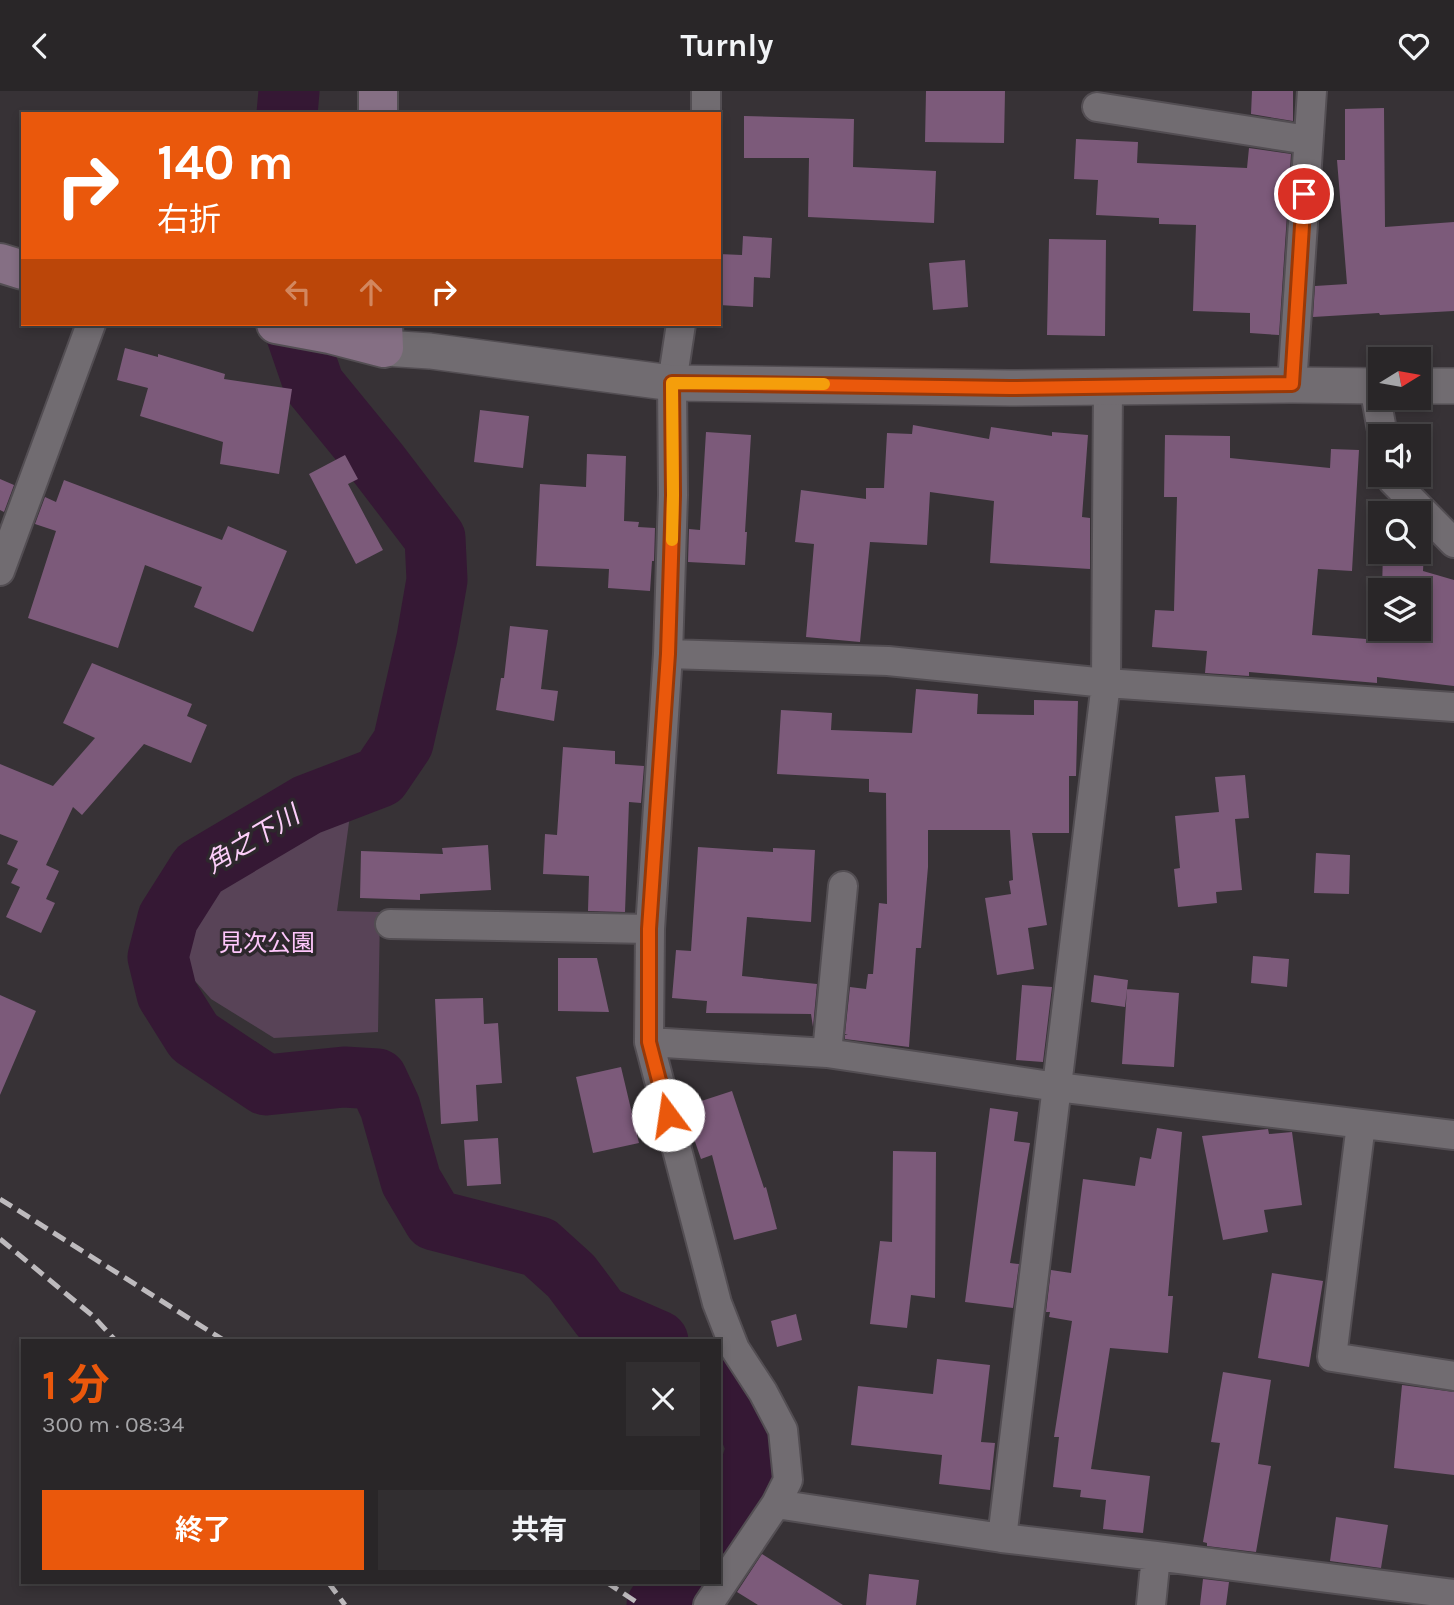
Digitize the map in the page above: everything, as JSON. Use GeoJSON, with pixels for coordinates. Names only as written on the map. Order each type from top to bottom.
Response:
{"type":"FeatureCollection","features":[{"type":"Feature","properties":{"kind":"main road"},"geometry":{"type":"LineString","coordinates":[[377,91],[378,112]]}},
{"type":"Feature","properties":{"kind":"main road"},"geometry":{"type":"LineString","coordinates":[[0,263],[21,269]]}},
{"type":"Feature","properties":{"kind":"main road"},"geometry":{"type":"LineString","coordinates":[[292,327],[330,334],[383,336]]}},
{"type":"Feature","properties":{"kind":"street"},"geometry":{"type":"LineString","coordinates":[[706,91],[706,112]]}},
{"type":"Feature","properties":{"kind":"street"},"geometry":{"type":"LineString","coordinates":[[1292,384],[1312,91]]}},
{"type":"Feature","properties":{"kind":"street"},"geometry":{"type":"LineString","coordinates":[[1097,107],[1308,140]]}},
{"type":"Feature","properties":{"kind":"street"},"geometry":{"type":"LineString","coordinates":[[1,565],[90,326]]}},
{"type":"Feature","properties":{"kind":"street"},"geometry":{"type":"LineString","coordinates":[[681,326],[672,383],[673,495],[668,654],[649,929],[649,1042],[717,1303],[735,1349],[763,1392],[783,1430],[788,1480],[776,1504],[708,1605]]}},
{"type":"Feature","properties":{"kind":"street"},"geometry":{"type":"LineString","coordinates":[[383,336],[430,351],[672,383],[1010,388],[1292,384],[1368,386]]}},
{"type":"Feature","properties":{"kind":"street"},"geometry":{"type":"LineString","coordinates":[[1432,386],[1454,386]]}},
{"type":"Feature","properties":{"kind":"street"},"geometry":{"type":"LineString","coordinates":[[1002,1538],[1106,683],[1108,387]]}},
{"type":"Feature","properties":{"kind":"street"},"geometry":{"type":"LineString","coordinates":[[1399,487],[1454,543]]}},
{"type":"Feature","properties":{"kind":"street"},"geometry":{"type":"LineString","coordinates":[[668,654],[888,661],[1106,683],[1454,707]]}},
{"type":"Feature","properties":{"kind":"street"},"geometry":{"type":"LineString","coordinates":[[827,1053],[843,886]]}},
{"type":"Feature","properties":{"kind":"street"},"geometry":{"type":"LineString","coordinates":[[390,924],[649,929]]}},
{"type":"Feature","properties":{"kind":"street"},"geometry":{"type":"LineString","coordinates":[[649,1042],[827,1053],[1057,1087],[1454,1135]]}},
{"type":"Feature","properties":{"kind":"street"},"geometry":{"type":"LineString","coordinates":[[1361,1124],[1332,1357],[1454,1376]]}},
{"type":"Feature","properties":{"kind":"street"},"geometry":{"type":"LineString","coordinates":[[776,1504],[1002,1538],[1454,1594]]}},
{"type":"Feature","properties":{"kind":"street"},"geometry":{"type":"LineString","coordinates":[[1151,1605],[1156,1556]]}},
{"type":"Feature","properties":{"kind":"green space","name":"見次公園"},"geometry":{"type":"Polygon","coordinates":[[[350,815],[337,911],[380,912],[378,1032],[274,1038],[211,999],[188,973],[187,927],[202,894],[219,869],[260,842],[350,815]]]}},
{"type":"Feature","properties":{"kind":"building"},"geometry":{"type":"Polygon","coordinates":[[[926,91],[1005,91],[1004,143],[925,142],[926,91]]]}},
{"type":"Feature","properties":{"kind":"building"},"geometry":{"type":"Polygon","coordinates":[[[1252,91],[1293,91],[1293,121],[1251,114],[1252,91]]]}},
{"type":"Feature","properties":{"kind":"building"},"geometry":{"type":"Polygon","coordinates":[[[1384,108],[1385,227],[1454,222],[1454,311],[1313,317],[1315,286],[1347,284],[1337,160],[1345,160],[1345,109],[1384,108]]]}},
{"type":"Feature","properties":{"kind":"building"},"geometry":{"type":"Polygon","coordinates":[[[744,116],[854,119],[853,167],[936,171],[934,223],[808,217],[809,158],[744,158],[744,116]]]}},
{"type":"Feature","properties":{"kind":"building"},"geometry":{"type":"Polygon","coordinates":[[[1076,139],[1138,142],[1137,163],[1247,168],[1249,148],[1291,154],[1279,335],[1250,333],[1250,313],[1193,311],[1196,225],[1159,224],[1159,218],[1096,215],[1098,180],[1074,179],[1076,139]]]}},
{"type":"Feature","properties":{"kind":"building"},"geometry":{"type":"Polygon","coordinates":[[[743,236],[772,238],[770,278],[754,277],[753,307],[721,305],[721,254],[742,255],[743,236]]]}},
{"type":"Feature","properties":{"kind":"building"},"geometry":{"type":"Polygon","coordinates":[[[1049,239],[1106,240],[1105,336],[1047,335],[1049,239]]]}},
{"type":"Feature","properties":{"kind":"building"},"geometry":{"type":"Polygon","coordinates":[[[965,260],[968,307],[933,310],[929,263],[965,260]]]}},
{"type":"Feature","properties":{"kind":"building"},"geometry":{"type":"Polygon","coordinates":[[[125,348],[158,357],[158,354],[225,374],[224,379],[292,389],[279,474],[220,464],[223,442],[140,416],[148,388],[117,380],[125,348]]]}},
{"type":"Feature","properties":{"kind":"building"},"geometry":{"type":"Polygon","coordinates":[[[480,410],[529,416],[523,468],[474,462],[480,410]]]}},
{"type":"Feature","properties":{"kind":"building"},"geometry":{"type":"Polygon","coordinates":[[[913,425],[989,439],[991,427],[1052,436],[1052,432],[1088,435],[1082,517],[1090,518],[1090,569],[990,563],[994,501],[930,492],[927,545],[870,542],[860,642],[806,637],[814,544],[795,542],[801,490],[866,499],[866,488],[884,488],[887,433],[912,434],[913,425]]]}},
{"type":"Feature","properties":{"kind":"building"},"geometry":{"type":"Polygon","coordinates":[[[706,432],[751,435],[745,565],[688,562],[689,529],[700,530],[706,432]]]}},
{"type":"Feature","properties":{"kind":"building"},"geometry":{"type":"Polygon","coordinates":[[[1165,435],[1230,436],[1230,458],[1330,468],[1331,449],[1359,450],[1352,571],[1318,569],[1312,635],[1368,641],[1431,641],[1431,578],[1382,578],[1383,564],[1423,564],[1423,571],[1454,580],[1454,686],[1377,677],[1377,683],[1249,672],[1249,676],[1205,673],[1207,651],[1152,647],[1155,610],[1174,611],[1177,497],[1164,497],[1165,435]]]}},
{"type":"Feature","properties":{"kind":"building"},"geometry":{"type":"Polygon","coordinates":[[[587,454],[626,456],[624,521],[639,522],[638,527],[655,528],[650,591],[608,588],[609,569],[536,566],[540,484],[586,487],[587,454]]]}},
{"type":"Feature","properties":{"kind":"building"},"geometry":{"type":"Polygon","coordinates":[[[345,455],[358,479],[348,484],[383,550],[356,564],[309,474],[345,455]]]}},
{"type":"Feature","properties":{"kind":"building"},"geometry":{"type":"Polygon","coordinates":[[[0,479],[14,485],[4,512],[0,510],[0,479]]]}},
{"type":"Feature","properties":{"kind":"building"},"geometry":{"type":"Polygon","coordinates":[[[64,480],[222,540],[228,526],[287,551],[253,632],[194,607],[202,587],[145,565],[118,648],[28,618],[56,531],[35,524],[45,497],[56,502],[64,480]]]}},
{"type":"Feature","properties":{"kind":"building"},"geometry":{"type":"Polygon","coordinates":[[[510,626],[548,630],[541,689],[558,691],[554,721],[496,710],[501,678],[504,678],[510,626]]]}},
{"type":"Feature","properties":{"kind":"building"},"geometry":{"type":"Polygon","coordinates":[[[92,663],[192,704],[187,716],[207,725],[191,763],[144,744],[82,815],[73,807],[46,865],[59,871],[46,899],[55,903],[41,933],[6,917],[20,887],[11,883],[18,869],[7,864],[18,841],[0,834],[0,764],[53,786],[95,738],[63,723],[92,663]]]}},
{"type":"Feature","properties":{"kind":"building"},"geometry":{"type":"Polygon","coordinates":[[[916,689],[978,694],[977,714],[1034,715],[1034,700],[1078,701],[1076,776],[1069,776],[1069,833],[1032,833],[1047,925],[1028,928],[1034,969],[997,975],[985,898],[1011,894],[1009,881],[1013,880],[1010,830],[928,830],[928,867],[921,948],[916,948],[909,1047],[845,1039],[848,1034],[845,1034],[850,987],[866,989],[868,974],[873,974],[879,903],[887,904],[886,793],[869,792],[869,779],[777,774],[781,710],[832,713],[831,730],[912,733],[916,689]]]}},
{"type":"Feature","properties":{"kind":"building"},"geometry":{"type":"Polygon","coordinates":[[[563,747],[615,751],[615,764],[644,766],[641,803],[629,802],[625,912],[588,911],[589,876],[543,874],[545,834],[557,835],[563,747]]]}},
{"type":"Feature","properties":{"kind":"building"},"geometry":{"type":"Polygon","coordinates":[[[1245,775],[1249,818],[1235,819],[1242,890],[1216,892],[1217,903],[1178,907],[1174,869],[1180,868],[1175,816],[1219,812],[1215,777],[1245,775]]]}},
{"type":"Feature","properties":{"kind":"building"},"geometry":{"type":"Polygon","coordinates":[[[488,845],[491,890],[420,894],[420,900],[360,898],[361,851],[443,854],[442,848],[488,845]]]}},
{"type":"Feature","properties":{"kind":"building"},"geometry":{"type":"Polygon","coordinates":[[[698,847],[773,852],[773,848],[815,850],[811,922],[747,917],[742,976],[817,984],[813,1027],[811,1014],[706,1013],[707,1001],[672,998],[676,950],[691,951],[698,847]]]}},
{"type":"Feature","properties":{"kind":"building"},"geometry":{"type":"Polygon","coordinates":[[[1316,853],[1350,855],[1349,894],[1314,893],[1316,853]]]}},
{"type":"Feature","properties":{"kind":"building"},"geometry":{"type":"Polygon","coordinates":[[[1253,956],[1289,959],[1287,987],[1251,983],[1253,956]]]}},
{"type":"Feature","properties":{"kind":"building"},"geometry":{"type":"Polygon","coordinates":[[[558,958],[597,958],[609,1012],[558,1011],[558,958]]]}},
{"type":"Feature","properties":{"kind":"building"},"geometry":{"type":"Polygon","coordinates":[[[1094,975],[1128,980],[1125,1007],[1091,1002],[1094,975]]]}},
{"type":"Feature","properties":{"kind":"building"},"geometry":{"type":"Polygon","coordinates":[[[1022,985],[1052,987],[1043,1062],[1016,1060],[1022,985]]]}},
{"type":"Feature","properties":{"kind":"building"},"geometry":{"type":"Polygon","coordinates":[[[1127,989],[1179,993],[1174,1067],[1122,1064],[1127,989]]]}},
{"type":"Feature","properties":{"kind":"building"},"geometry":{"type":"Polygon","coordinates":[[[0,995],[36,1011],[0,1095],[0,995]]]}},
{"type":"Feature","properties":{"kind":"building"},"geometry":{"type":"Polygon","coordinates":[[[483,998],[484,1024],[498,1023],[502,1083],[476,1085],[478,1121],[441,1124],[435,999],[483,998]]]}},
{"type":"Feature","properties":{"kind":"building"},"geometry":{"type":"Polygon","coordinates":[[[621,1067],[639,1143],[593,1153],[576,1077],[621,1067]]]}},
{"type":"Feature","properties":{"kind":"building"},"geometry":{"type":"Polygon","coordinates":[[[732,1091],[764,1188],[766,1187],[777,1229],[734,1240],[712,1155],[701,1159],[683,1107],[732,1091]]]}},
{"type":"Feature","properties":{"kind":"building"},"geometry":{"type":"Polygon","coordinates":[[[990,1108],[1018,1112],[1014,1141],[1030,1143],[1010,1263],[1019,1264],[1013,1308],[965,1302],[990,1108]]]}},
{"type":"Feature","properties":{"kind":"building"},"geometry":{"type":"Polygon","coordinates":[[[1157,1128],[1182,1132],[1168,1296],[1173,1296],[1168,1353],[1110,1348],[1091,1469],[1150,1476],[1143,1533],[1103,1529],[1106,1500],[1080,1497],[1081,1490],[1053,1487],[1059,1437],[1054,1437],[1072,1321],[1049,1317],[1050,1312],[1046,1312],[1051,1270],[1071,1273],[1083,1179],[1135,1186],[1140,1157],[1151,1159],[1157,1128]]]}},
{"type":"Feature","properties":{"kind":"building"},"geometry":{"type":"Polygon","coordinates":[[[1268,1129],[1269,1134],[1292,1132],[1302,1205],[1264,1210],[1268,1232],[1223,1240],[1202,1136],[1268,1129]]]}},
{"type":"Feature","properties":{"kind":"building"},"geometry":{"type":"Polygon","coordinates":[[[498,1138],[501,1184],[467,1186],[464,1140],[498,1138]]]}},
{"type":"Feature","properties":{"kind":"building"},"geometry":{"type":"Polygon","coordinates":[[[893,1151],[936,1152],[935,1298],[911,1295],[907,1328],[870,1324],[880,1241],[892,1242],[893,1151]]]}},
{"type":"Feature","properties":{"kind":"building"},"geometry":{"type":"Polygon","coordinates":[[[1272,1273],[1323,1281],[1309,1367],[1258,1358],[1272,1273]]]}},
{"type":"Feature","properties":{"kind":"building"},"geometry":{"type":"Polygon","coordinates":[[[796,1314],[802,1340],[777,1347],[771,1321],[796,1314]]]}},
{"type":"Feature","properties":{"kind":"building"},"geometry":{"type":"Polygon","coordinates":[[[937,1359],[990,1365],[981,1442],[995,1443],[990,1490],[939,1484],[942,1455],[851,1445],[858,1386],[933,1394],[937,1359]]]}},
{"type":"Feature","properties":{"kind":"building"},"geometry":{"type":"Polygon","coordinates":[[[1223,1372],[1271,1380],[1258,1464],[1271,1466],[1256,1552],[1207,1546],[1207,1543],[1203,1542],[1220,1443],[1211,1442],[1223,1372]]]}},
{"type":"Feature","properties":{"kind":"building"},"geometry":{"type":"Polygon","coordinates":[[[1402,1385],[1454,1392],[1454,1475],[1394,1468],[1402,1385]]]}},
{"type":"Feature","properties":{"kind":"building"},"geometry":{"type":"Polygon","coordinates":[[[1336,1517],[1388,1525],[1381,1568],[1330,1561],[1336,1517]]]}},
{"type":"Feature","properties":{"kind":"building"},"geometry":{"type":"Polygon","coordinates":[[[762,1554],[843,1605],[758,1605],[737,1592],[762,1554]]]}},
{"type":"Feature","properties":{"kind":"building"},"geometry":{"type":"Polygon","coordinates":[[[869,1574],[919,1580],[916,1605],[866,1605],[869,1574]]]}},
{"type":"Feature","properties":{"kind":"building"},"geometry":{"type":"Polygon","coordinates":[[[1203,1579],[1229,1582],[1226,1605],[1200,1605],[1203,1579]]]}},
{"type":"Feature","properties":{"kind":"waterway","name":"角之下川"},"geometry":{"type":"LineString","coordinates":[[287,112],[289,91]]}},
{"type":"Feature","properties":{"kind":"waterway","name":"角之下川"},"geometry":{"type":"LineString","coordinates":[[294,326],[314,385],[435,538],[437,580],[427,638],[403,743],[380,777],[307,805],[199,869],[168,918],[158,957],[167,994],[194,1037],[266,1085],[344,1077],[377,1079],[390,1107],[411,1181],[434,1220],[539,1247],[571,1276],[601,1316],[653,1339]]}},
{"type":"Feature","properties":{"kind":"waterway","name":"角之下川"},"geometry":{"type":"LineString","coordinates":[[721,1377],[735,1389],[757,1448],[743,1492],[721,1520]]}},
{"type":"Feature","properties":{"kind":"waterway","name":"角之下川"},"geometry":{"type":"LineString","coordinates":[[657,1605],[673,1584]]}},
{"type":"Feature","properties":{"kind":"railway"},"geometry":{"type":"LineString","coordinates":[[0,1199],[222,1339]]}},
{"type":"Feature","properties":{"kind":"railway"},"geometry":{"type":"LineString","coordinates":[[0,1239],[93,1316],[114,1339]]}},
{"type":"Feature","properties":{"kind":"railway"},"geometry":{"type":"LineString","coordinates":[[329,1584],[345,1605]]}},
{"type":"Feature","properties":{"kind":"railway"},"geometry":{"type":"LineString","coordinates":[[609,1584],[641,1605]]}},
{"type":"Feature","properties":{"kind":"slow traffic"},"geometry":{"type":"LineString","coordinates":[[672,540],[672,383],[824,384]]}},
{"type":"Feature","properties":{"kind":"route"},"geometry":{"type":"LineString","coordinates":[[668,1115],[649,1042],[649,929],[668,654],[673,495],[672,383],[1010,388],[1292,384],[1304,194]]}}]}
